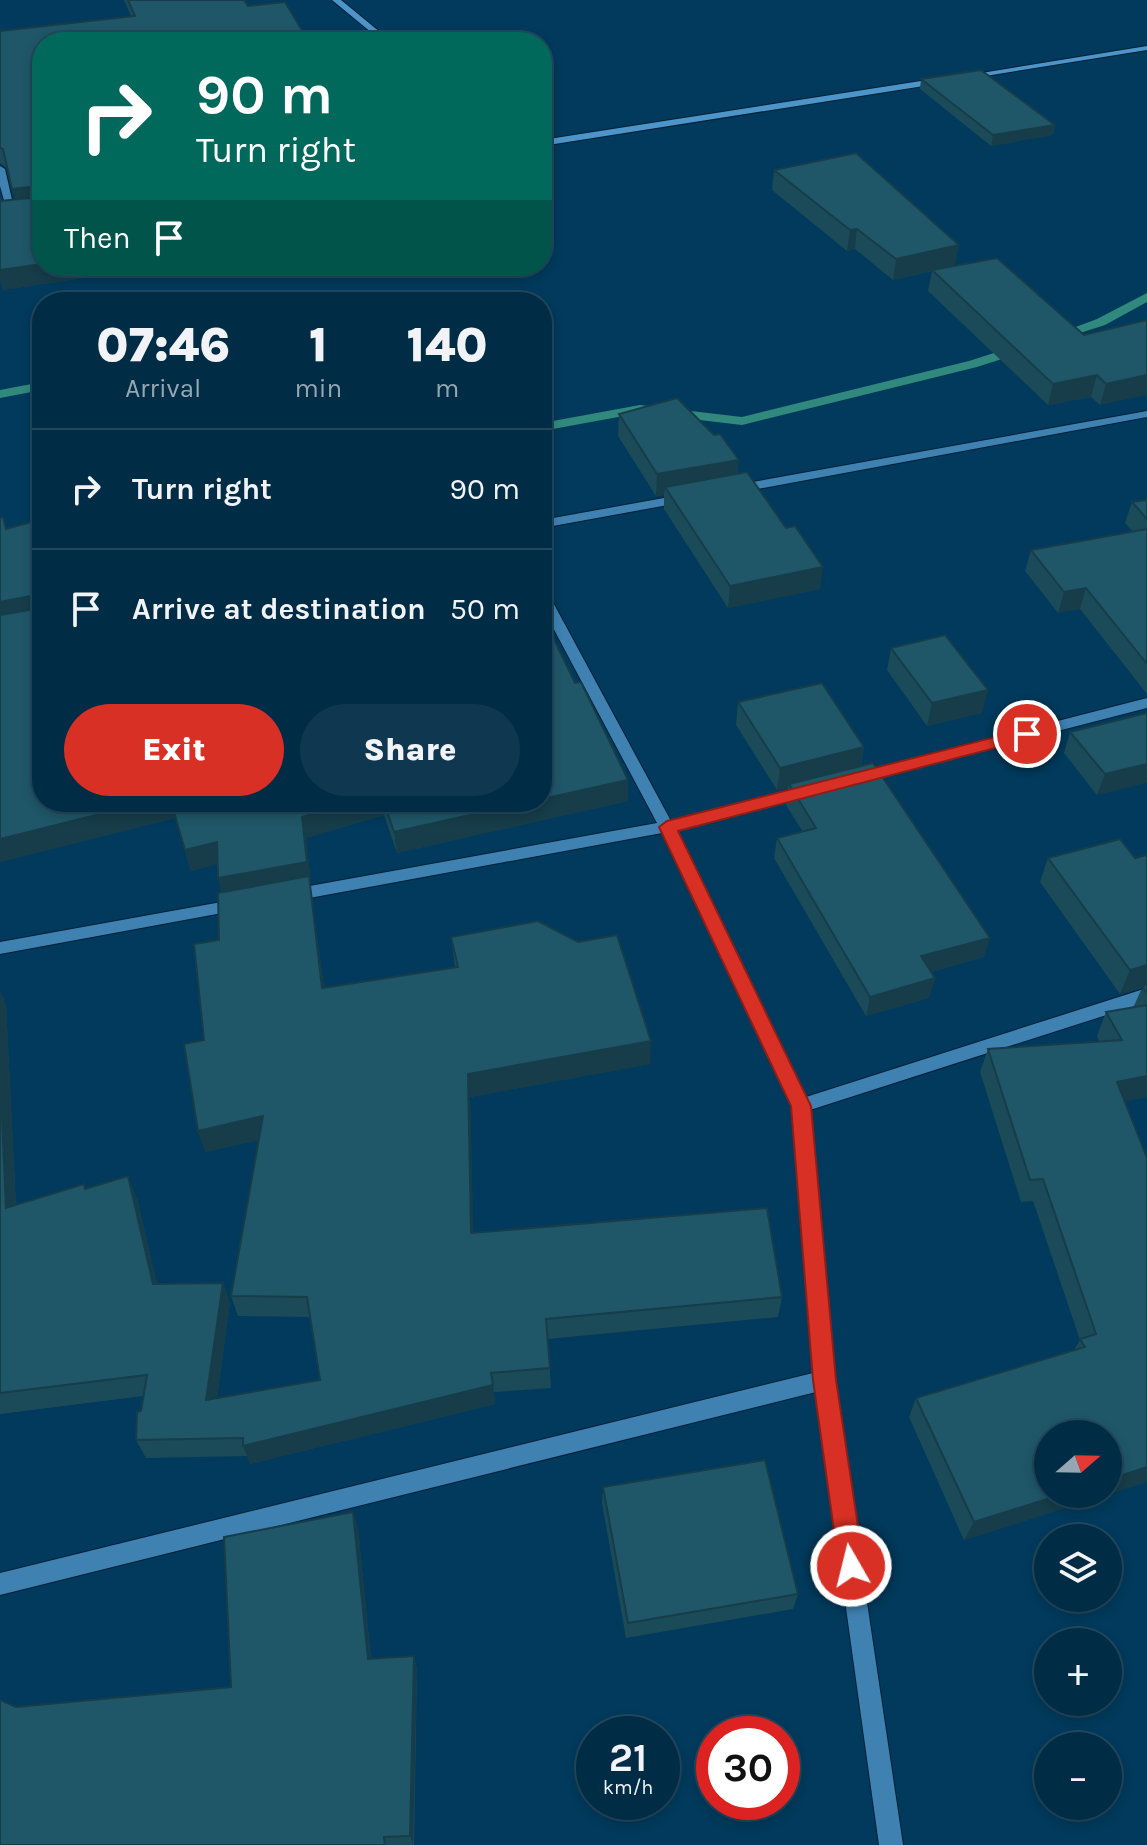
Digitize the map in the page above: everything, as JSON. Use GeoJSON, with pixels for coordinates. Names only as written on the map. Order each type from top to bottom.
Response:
{"type":"FeatureCollection","features":[{"type":"Feature","properties":{"kind":"street"},"geometry":{"type":"LineString","coordinates":[[336,0],[376,32]]}},
{"type":"Feature","properties":{"kind":"street"},"geometry":{"type":"LineString","coordinates":[[961,77],[1147,48]]}},
{"type":"Feature","properties":{"kind":"street"},"geometry":{"type":"LineString","coordinates":[[552,141],[945,80]]}},
{"type":"Feature","properties":{"kind":"street"},"geometry":{"type":"LineString","coordinates":[[0,169],[13,215]]}},
{"type":"Feature","properties":{"kind":"street"},"geometry":{"type":"LineString","coordinates":[[0,216],[27,213]]}},
{"type":"Feature","properties":{"kind":"street"},"geometry":{"type":"LineString","coordinates":[[726,491],[1147,414]]}},
{"type":"Feature","properties":{"kind":"street"},"geometry":{"type":"LineString","coordinates":[[552,522],[695,497]]}},
{"type":"Feature","properties":{"kind":"street"},"geometry":{"type":"LineString","coordinates":[[552,614],[667,827],[801,1106],[824,1380],[891,1845]]}},
{"type":"Feature","properties":{"kind":"street"},"geometry":{"type":"LineString","coordinates":[[279,898],[667,827],[1147,703]]}},
{"type":"Feature","properties":{"kind":"street"},"geometry":{"type":"LineString","coordinates":[[0,948],[248,903]]}},
{"type":"Feature","properties":{"kind":"street"},"geometry":{"type":"LineString","coordinates":[[801,1106],[1147,995]]}},
{"type":"Feature","properties":{"kind":"street"},"geometry":{"type":"LineString","coordinates":[[0,1584],[824,1380]]}},
{"type":"Feature","properties":{"kind":"building"},"geometry":{"type":"Polygon","coordinates":[[[128,0],[244,0],[248,6],[285,2],[303,32],[32,32],[32,187],[12,189],[3,149],[0,148],[0,31],[135,16],[128,0]]]}},
{"type":"Feature","properties":{"kind":"building"},"geometry":{"type":"Polygon","coordinates":[[[981,70],[1055,125],[993,135],[921,79],[981,70]]]}},
{"type":"Feature","properties":{"kind":"building"},"geometry":{"type":"Polygon","coordinates":[[[856,153],[959,245],[896,259],[857,229],[850,230],[774,170],[856,153]]]}},
{"type":"Feature","properties":{"kind":"building"},"geometry":{"type":"Polygon","coordinates":[[[32,198],[32,265],[0,270],[0,201],[32,198]]]}},
{"type":"Feature","properties":{"kind":"building"},"geometry":{"type":"Polygon","coordinates":[[[997,258],[1084,335],[1147,320],[1147,375],[1106,384],[1097,375],[1053,384],[932,270],[997,258]]]}},
{"type":"Feature","properties":{"kind":"building"},"geometry":{"type":"Polygon","coordinates":[[[677,398],[714,435],[720,434],[739,460],[657,474],[619,414],[677,398]]]}},
{"type":"Feature","properties":{"kind":"building"},"geometry":{"type":"Polygon","coordinates":[[[747,472],[786,528],[795,526],[823,567],[730,586],[665,487],[747,472]]]}},
{"type":"Feature","properties":{"kind":"building"},"geometry":{"type":"Polygon","coordinates":[[[1147,500],[1147,519],[1132,502],[1147,500]]]}},
{"type":"Feature","properties":{"kind":"building"},"geometry":{"type":"Polygon","coordinates":[[[3,517],[6,529],[32,522],[32,596],[0,602],[0,518],[3,517]]]}},
{"type":"Feature","properties":{"kind":"building"},"geometry":{"type":"Polygon","coordinates":[[[1147,529],[1147,664],[1086,588],[1064,592],[1031,550],[1147,529]]]}},
{"type":"Feature","properties":{"kind":"building"},"geometry":{"type":"Polygon","coordinates":[[[32,610],[32,812],[108,812],[0,839],[0,615],[32,610]]]}},
{"type":"Feature","properties":{"kind":"building"},"geometry":{"type":"Polygon","coordinates":[[[552,635],[575,683],[581,682],[628,780],[552,797],[552,635]]]}},
{"type":"Feature","properties":{"kind":"building"},"geometry":{"type":"Polygon","coordinates":[[[945,635],[988,690],[932,703],[891,648],[945,635]]]}},
{"type":"Feature","properties":{"kind":"building"},"geometry":{"type":"Polygon","coordinates":[[[822,683],[864,747],[780,768],[738,702],[822,683]]]}},
{"type":"Feature","properties":{"kind":"building"},"geometry":{"type":"Polygon","coordinates":[[[1147,713],[1147,764],[1105,774],[1070,732],[1147,713]]]}},
{"type":"Feature","properties":{"kind":"building"},"geometry":{"type":"Polygon","coordinates":[[[873,763],[990,938],[921,956],[935,978],[870,997],[777,838],[816,828],[789,784],[873,763]]]}},
{"type":"Feature","properties":{"kind":"building"},"geometry":{"type":"Polygon","coordinates":[[[174,812],[319,812],[302,817],[307,862],[218,878],[217,842],[185,850],[174,812]]]}},
{"type":"Feature","properties":{"kind":"building"},"geometry":{"type":"Polygon","coordinates":[[[387,812],[483,812],[394,832],[387,812]]]}},
{"type":"Feature","properties":{"kind":"building"},"geometry":{"type":"Polygon","coordinates":[[[1120,839],[1135,858],[1147,855],[1147,965],[1130,970],[1048,858],[1120,839]]]}},
{"type":"Feature","properties":{"kind":"building"},"geometry":{"type":"Polygon","coordinates":[[[309,876],[322,988],[458,967],[451,937],[538,921],[578,942],[617,935],[651,1041],[468,1074],[471,1233],[767,1208],[782,1297],[546,1319],[550,1368],[491,1373],[493,1385],[243,1446],[243,1438],[136,1440],[137,1412],[141,1411],[147,1375],[0,1393],[0,1074],[6,1208],[84,1184],[85,1189],[128,1176],[153,1284],[223,1283],[206,1400],[320,1380],[307,1297],[231,1296],[263,1116],[198,1131],[184,1044],[204,1040],[194,944],[219,940],[218,893],[309,876]]]}},
{"type":"Feature","properties":{"kind":"building"},"geometry":{"type":"Polygon","coordinates":[[[1147,1005],[1147,1076],[1117,1082],[1147,1158],[1147,1467],[1122,1475],[1122,1420],[1034,1420],[1034,1503],[974,1522],[916,1398],[1085,1347],[1080,1339],[1096,1334],[1043,1179],[1030,1180],[988,1049],[1122,1040],[1106,1012],[1147,1005]]]}},
{"type":"Feature","properties":{"kind":"building"},"geometry":{"type":"Polygon","coordinates":[[[765,1460],[798,1594],[628,1623],[603,1487],[765,1460]]]}},
{"type":"Feature","properties":{"kind":"building"},"geometry":{"type":"Polygon","coordinates":[[[353,1512],[368,1659],[414,1656],[410,1836],[384,1837],[385,1845],[0,1845],[0,1700],[16,1707],[231,1687],[224,1537],[353,1512]]]}},
{"type":"Feature","properties":{"kind":"waterway"},"geometry":{"type":"LineString","coordinates":[[1055,337],[1101,322],[1147,297]]}},
{"type":"Feature","properties":{"kind":"waterway"},"geometry":{"type":"LineString","coordinates":[[552,425],[640,409],[742,421],[973,364],[1019,349]]}},
{"type":"Feature","properties":{"kind":"waterway"},"geometry":{"type":"LineString","coordinates":[[0,394],[32,388]]}},
{"type":"Feature","properties":{"kind":"route"},"geometry":{"type":"LineString","coordinates":[[851,1566],[824,1380],[801,1106],[667,827],[1027,734]]}}]}
